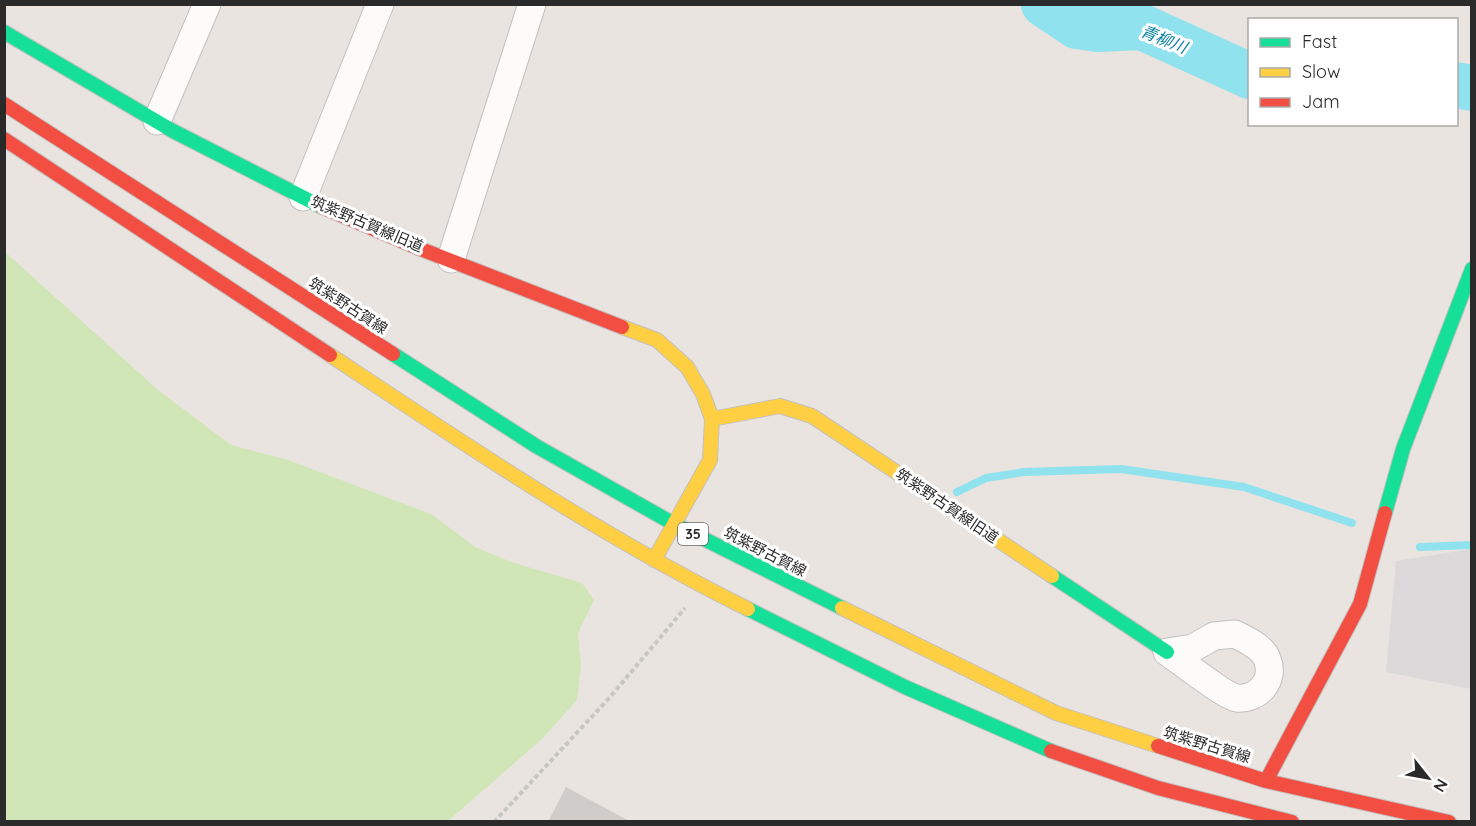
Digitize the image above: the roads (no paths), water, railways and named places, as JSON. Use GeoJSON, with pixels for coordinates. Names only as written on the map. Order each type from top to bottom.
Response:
{"type":"FeatureCollection","features":[{"type":"Feature","properties":{"kind":"main road","name":"筑紫野古賀線旧道"},"geometry":{"type":"LineString","coordinates":[[4,32],[98,89],[303,197],[452,260],[657,340],[687,367],[704,394],[712,419],[710,460],[654,560]]}},
{"type":"Feature","properties":{"kind":"main road","name":"筑紫野古賀線"},"geometry":{"type":"LineString","coordinates":[[4,104],[536,446],[674,524],[1056,713],[1266,781],[1449,822]]}},
{"type":"Feature","properties":{"kind":"main road"},"geometry":{"type":"LineString","coordinates":[[4,139],[523,483],[703,587],[905,687],[1035,745],[1241,816],[1292,822]]}},
{"type":"Feature","properties":{"kind":"main road"},"geometry":{"type":"LineString","coordinates":[[1266,781],[1360,604],[1403,449],[1472,269]]}},
{"type":"Feature","properties":{"kind":"main road","name":"筑紫野古賀線旧道"},"geometry":{"type":"LineString","coordinates":[[712,419],[780,406],[812,416],[1167,652]]}},
{"type":"Feature","properties":{"kind":"street"},"geometry":{"type":"LineString","coordinates":[[157,121],[207,4]]}},
{"type":"Feature","properties":{"kind":"street"},"geometry":{"type":"LineString","coordinates":[[303,197],[380,4]]}},
{"type":"Feature","properties":{"kind":"street"},"geometry":{"type":"LineString","coordinates":[[452,260],[532,4]]}},
{"type":"Feature","properties":{"kind":"street"},"geometry":{"type":"LineString","coordinates":[[1241,816],[1266,781]]}},
{"type":"Feature","properties":{"kind":"waterway","name":"青柳川"},"geometry":{"type":"LineString","coordinates":[[1044,4],[1077,26],[1098,29],[1142,27],[1248,75]]}},
{"type":"Feature","properties":{"kind":"waterway","name":"青柳川"},"geometry":{"type":"LineString","coordinates":[[1458,85],[1472,88]]}},
{"type":"Feature","properties":{"kind":"waterway"},"geometry":{"type":"LineString","coordinates":[[957,492],[986,478],[1024,472],[1121,469],[1244,487],[1352,523]]}},
{"type":"Feature","properties":{"kind":"waterway"},"geometry":{"type":"LineString","coordinates":[[1420,547],[1472,545]]}}]}
